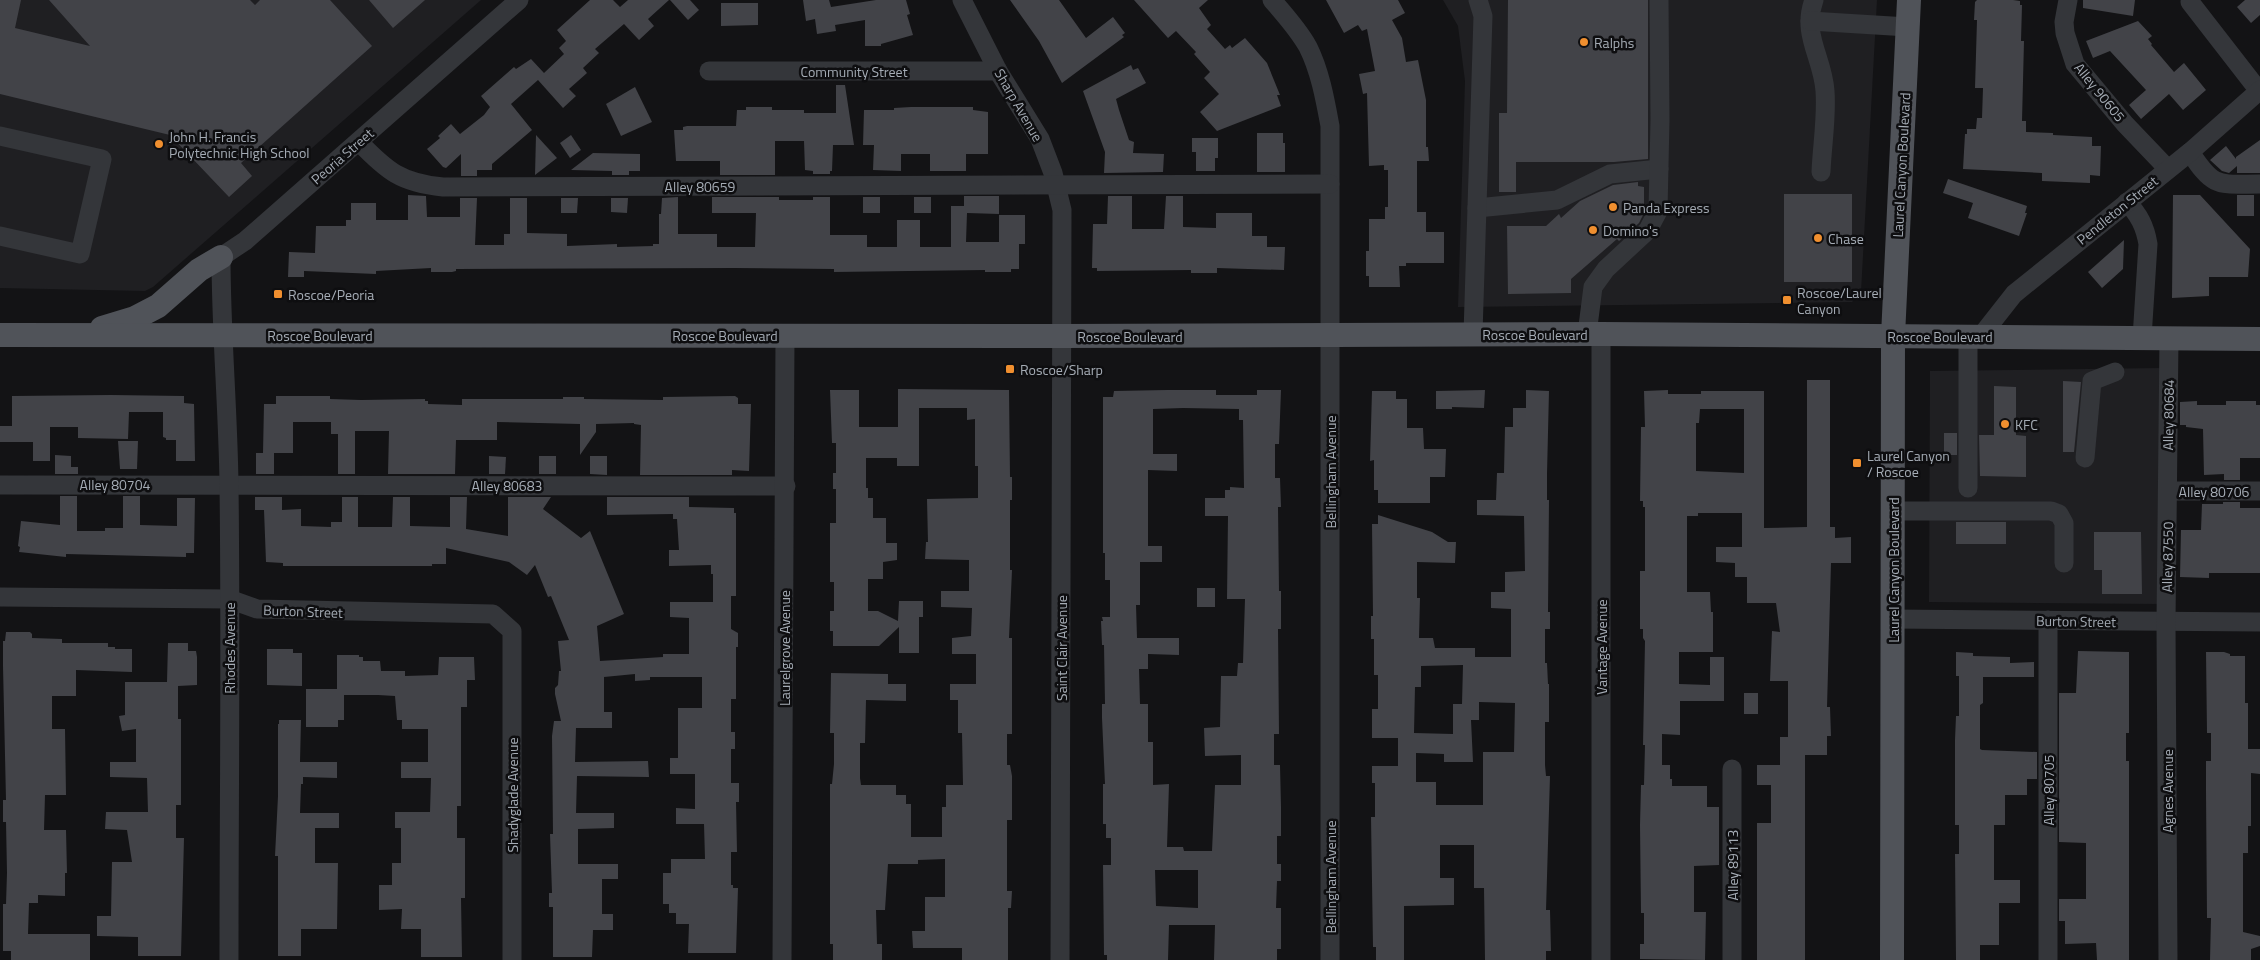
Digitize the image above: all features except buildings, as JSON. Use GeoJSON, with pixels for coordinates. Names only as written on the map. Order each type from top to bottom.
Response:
{"type":"FeatureCollection","features":[{"type":"Feature","properties":{"kind":"main road","name":"Laurel Canyon Boulevard"},"geometry":{"type":"LineString","coordinates":[[1892,960],[1893,336],[1909,0]]}},
{"type":"Feature","properties":{"kind":"main road"},"geometry":{"type":"LineString","coordinates":[[82,335],[135,318],[158,306],[199,270],[222,257]]}},
{"type":"Feature","properties":{"kind":"main road","name":"Roscoe Boulevard"},"geometry":{"type":"LineString","coordinates":[[0,334],[222,336],[1594,334],[2260,338]]}},
{"type":"Feature","properties":{"kind":"street","name":"Peoria Street"},"geometry":{"type":"LineString","coordinates":[[222,257],[245,241],[519,0]]}},
{"type":"Feature","properties":{"kind":"street","name":"Sharp Avenue"},"geometry":{"type":"LineString","coordinates":[[962,0],[998,71],[1040,138],[1056,184],[1062,210],[1062,336]]}},
{"type":"Feature","properties":{"kind":"street","name":"Bellingham Avenue"},"geometry":{"type":"LineString","coordinates":[[1272,0],[1295,26],[1308,47],[1319,76],[1330,126],[1330,960]]}},
{"type":"Feature","properties":{"kind":"street"},"geometry":{"type":"LineString","coordinates":[[1473,334],[1483,16],[1478,0]]}},
{"type":"Feature","properties":{"kind":"street","name":"Vantage Avenue"},"geometry":{"type":"LineString","coordinates":[[1601,960],[1592,286],[1606,269],[1648,230],[1658,211],[1659,0]]}},
{"type":"Feature","properties":{"kind":"street"},"geometry":{"type":"LineString","coordinates":[[1814,0],[1810,9],[1810,32],[1825,90],[1821,172]]}},
{"type":"Feature","properties":{"kind":"street","name":"Alley 90605"},"geometry":{"type":"LineString","coordinates":[[2068,0],[2064,22],[2065,33],[2075,64],[2125,124],[2168,169]]}},
{"type":"Feature","properties":{"kind":"street"},"geometry":{"type":"LineString","coordinates":[[2190,2],[2260,90]]}},
{"type":"Feature","properties":{"kind":"street"},"geometry":{"type":"LineString","coordinates":[[1810,21],[1908,27]]}},
{"type":"Feature","properties":{"kind":"street","name":"Community Street"},"geometry":{"type":"LineString","coordinates":[[709,71],[998,71]]}},
{"type":"Feature","properties":{"kind":"street","name":"Pendleton Street"},"geometry":{"type":"LineString","coordinates":[[1974,336],[2014,294],[2190,152],[2260,90]]}},
{"type":"Feature","properties":{"kind":"street"},"geometry":{"type":"LineString","coordinates":[[0,136],[102,159],[80,254],[0,236]]}},
{"type":"Feature","properties":{"kind":"street","name":"Alley 80659"},"geometry":{"type":"LineString","coordinates":[[359,142],[382,165],[403,178],[419,184],[443,186],[1330,184]]}},
{"type":"Feature","properties":{"kind":"street"},"geometry":{"type":"LineString","coordinates":[[2190,152],[2203,171],[2220,184],[2260,184]]}},
{"type":"Feature","properties":{"kind":"street"},"geometry":{"type":"LineString","coordinates":[[1477,208],[1557,200],[1610,174],[1659,168]]}},
{"type":"Feature","properties":{"kind":"street"},"geometry":{"type":"LineString","coordinates":[[2128,202],[2139,216],[2146,231],[2148,244],[2142,338]]}},
{"type":"Feature","properties":{"kind":"street"},"geometry":{"type":"LineString","coordinates":[[222,257],[222,336]]}},
{"type":"Feature","properties":{"kind":"street","name":"Laurelgrove Avenue"},"geometry":{"type":"LineString","coordinates":[[782,960],[786,486],[785,335]]}},
{"type":"Feature","properties":{"kind":"street","name":"Rhodes Avenue"},"geometry":{"type":"LineString","coordinates":[[222,336],[226,367],[229,484],[229,960]]}},
{"type":"Feature","properties":{"kind":"street","name":"Saint Clair Avenue"},"geometry":{"type":"LineString","coordinates":[[1060,960],[1062,336]]}},
{"type":"Feature","properties":{"kind":"street"},"geometry":{"type":"LineString","coordinates":[[1968,488],[1974,336]]}},
{"type":"Feature","properties":{"kind":"street","name":"Alley 80684"},"geometry":{"type":"LineString","coordinates":[[2168,491],[2169,338]]}},
{"type":"Feature","properties":{"kind":"street"},"geometry":{"type":"LineString","coordinates":[[2085,458],[2092,381],[2114,372]]}},
{"type":"Feature","properties":{"kind":"street","name":"Alley 80683"},"geometry":{"type":"LineString","coordinates":[[229,484],[786,486]]}},
{"type":"Feature","properties":{"kind":"street","name":"Alley 80704"},"geometry":{"type":"LineString","coordinates":[[0,485],[229,484]]}},
{"type":"Feature","properties":{"kind":"street","name":"Alley 80706"},"geometry":{"type":"LineString","coordinates":[[2168,491],[2260,491]]}},
{"type":"Feature","properties":{"kind":"street","name":"Alley 87550"},"geometry":{"type":"LineString","coordinates":[[2166,623],[2168,491]]}},
{"type":"Feature","properties":{"kind":"street"},"geometry":{"type":"LineString","coordinates":[[1893,511],[2051,511],[2059,514],[2064,523],[2064,563]]}},
{"type":"Feature","properties":{"kind":"street","name":"Burton Street"},"geometry":{"type":"LineString","coordinates":[[0,597],[229,599],[257,609],[493,614],[512,631]]}},
{"type":"Feature","properties":{"kind":"street","name":"Burton Street"},"geometry":{"type":"LineString","coordinates":[[1892,619],[2166,623],[2260,622]]}},
{"type":"Feature","properties":{"kind":"street","name":"Alley 80705"},"geometry":{"type":"LineString","coordinates":[[2048,620],[2048,960]]}},
{"type":"Feature","properties":{"kind":"street","name":"Agnes Avenue"},"geometry":{"type":"LineString","coordinates":[[2166,623],[2168,960]]}},
{"type":"Feature","properties":{"kind":"street","name":"Shadyglade Avenue"},"geometry":{"type":"LineString","coordinates":[[512,631],[512,960]]}},
{"type":"Feature","properties":{"kind":"street","name":"Alley 89113"},"geometry":{"type":"LineString","coordinates":[[1732,769],[1732,960]]}},
{"type":"Feature","properties":{"kind":"shaded area","name":"John H. Francis Polytechnic High School"},"geometry":{"type":"Polygon","coordinates":[[[0,0],[481,0],[153,287],[145,291],[0,288],[0,0]]]}},
{"type":"Feature","properties":{"kind":"shaded area"},"geometry":{"type":"Polygon","coordinates":[[[1443,0],[1877,0],[1861,292],[1852,302],[1458,307],[1465,81],[1458,26],[1443,0]]]}},
{"type":"Feature","properties":{"kind":"shaded area"},"geometry":{"type":"Polygon","coordinates":[[[2162,368],[2160,604],[1929,602],[1930,371],[2162,368]]]}},
{"type":"Feature","properties":{"kind":"place","name":"Ralphs"},"geometry":{"type":"Point","coordinates":[1584,42]}},
{"type":"Feature","properties":{"kind":"place","name":"John H. Francis Polytechnic High School"},"geometry":{"type":"Point","coordinates":[159,144]}},
{"type":"Feature","properties":{"kind":"place","name":"Panda Express"},"geometry":{"type":"Point","coordinates":[1613,207]}},
{"type":"Feature","properties":{"kind":"place","name":"Domino's"},"geometry":{"type":"Point","coordinates":[1593,230]}},
{"type":"Feature","properties":{"kind":"place","name":"Chase"},"geometry":{"type":"Point","coordinates":[1818,238]}},
{"type":"Feature","properties":{"kind":"place","name":"Roscoe/Peoria"},"geometry":{"type":"Point","coordinates":[278,294]}},
{"type":"Feature","properties":{"kind":"place","name":"Roscoe/Laurel Canyon"},"geometry":{"type":"Point","coordinates":[1787,300]}},
{"type":"Feature","properties":{"kind":"place","name":"Roscoe/Sharp"},"geometry":{"type":"Point","coordinates":[1010,369]}},
{"type":"Feature","properties":{"kind":"place","name":"KFC"},"geometry":{"type":"Point","coordinates":[2005,424]}},
{"type":"Feature","properties":{"kind":"place","name":"Laurel Canyon / Roscoe"},"geometry":{"type":"Point","coordinates":[1857,463]}}]}
